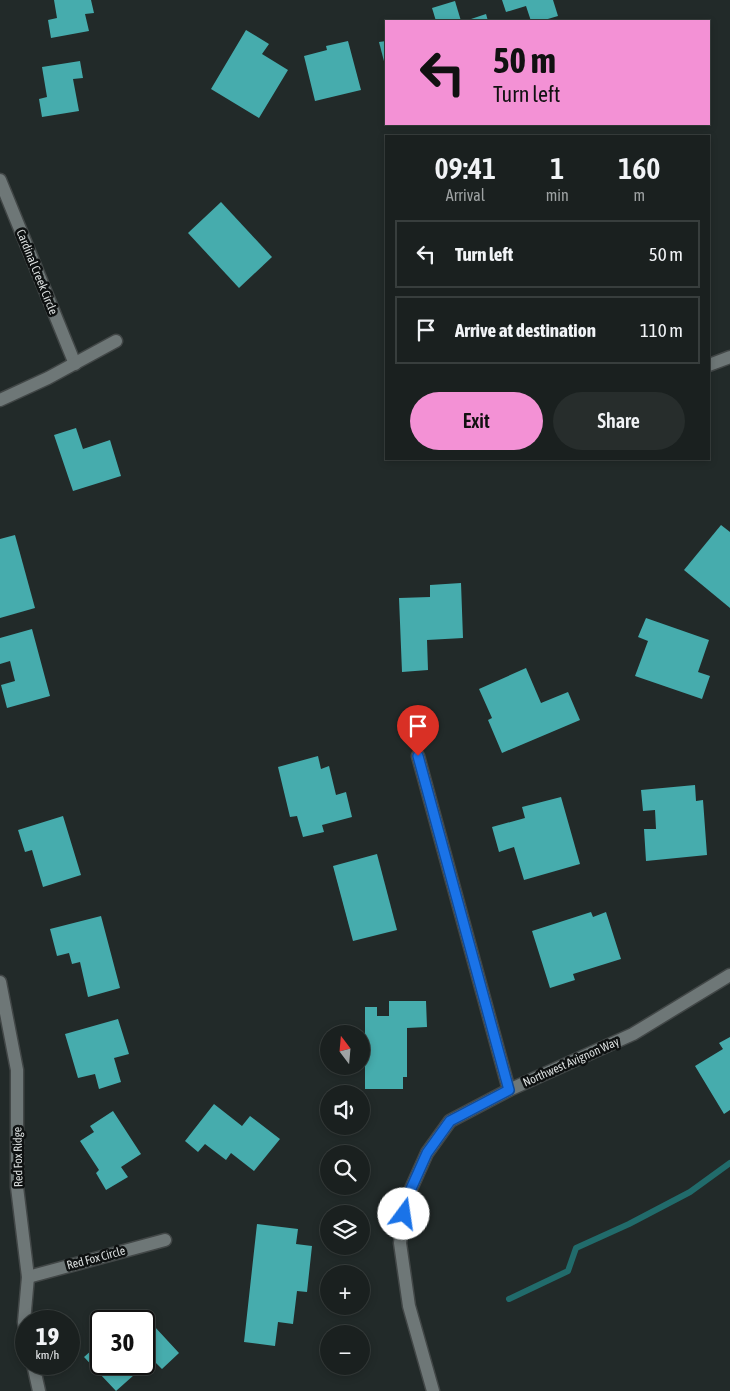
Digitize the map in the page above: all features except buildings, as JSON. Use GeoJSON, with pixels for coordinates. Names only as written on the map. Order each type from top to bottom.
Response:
{"type":"FeatureCollection","features":[{"type":"Feature","properties":{"kind":"street","name":"Cardinal Creek Circle"},"geometry":{"type":"LineString","coordinates":[[0,180],[75,364]]}},
{"type":"Feature","properties":{"kind":"street"},"geometry":{"type":"LineString","coordinates":[[0,400],[48,378],[116,341]]}},
{"type":"Feature","properties":{"kind":"street"},"geometry":{"type":"LineString","coordinates":[[710,365],[730,357]]}},
{"type":"Feature","properties":{"kind":"street"},"geometry":{"type":"LineString","coordinates":[[418,756],[509,1090]]}},
{"type":"Feature","properties":{"kind":"street","name":"Northwest Avignon Way"},"geometry":{"type":"LineString","coordinates":[[433,1391],[409,1306],[400,1243],[406,1200],[427,1153],[450,1121],[509,1090],[633,1034],[730,975]]}},
{"type":"Feature","properties":{"kind":"street","name":"Red Fox Ridge"},"geometry":{"type":"LineString","coordinates":[[0,982],[16,1070],[18,1188],[28,1277],[25,1310]]}},
{"type":"Feature","properties":{"kind":"street","name":"Red Fox Circle"},"geometry":{"type":"LineString","coordinates":[[28,1277],[165,1240]]}},
{"type":"Feature","properties":{"kind":"street"},"geometry":{"type":"LineString","coordinates":[[35,1375],[39,1391]]}},
{"type":"Feature","properties":{"kind":"waterway"},"geometry":{"type":"LineString","coordinates":[[509,1299],[568,1271],[576,1248],[629,1224],[690,1192],[730,1163]]}},
{"type":"Feature","properties":{"kind":"route"},"geometry":{"type":"LineString","coordinates":[[404,1214],[406,1200],[427,1153],[450,1121],[509,1090],[418,756]]}}]}
